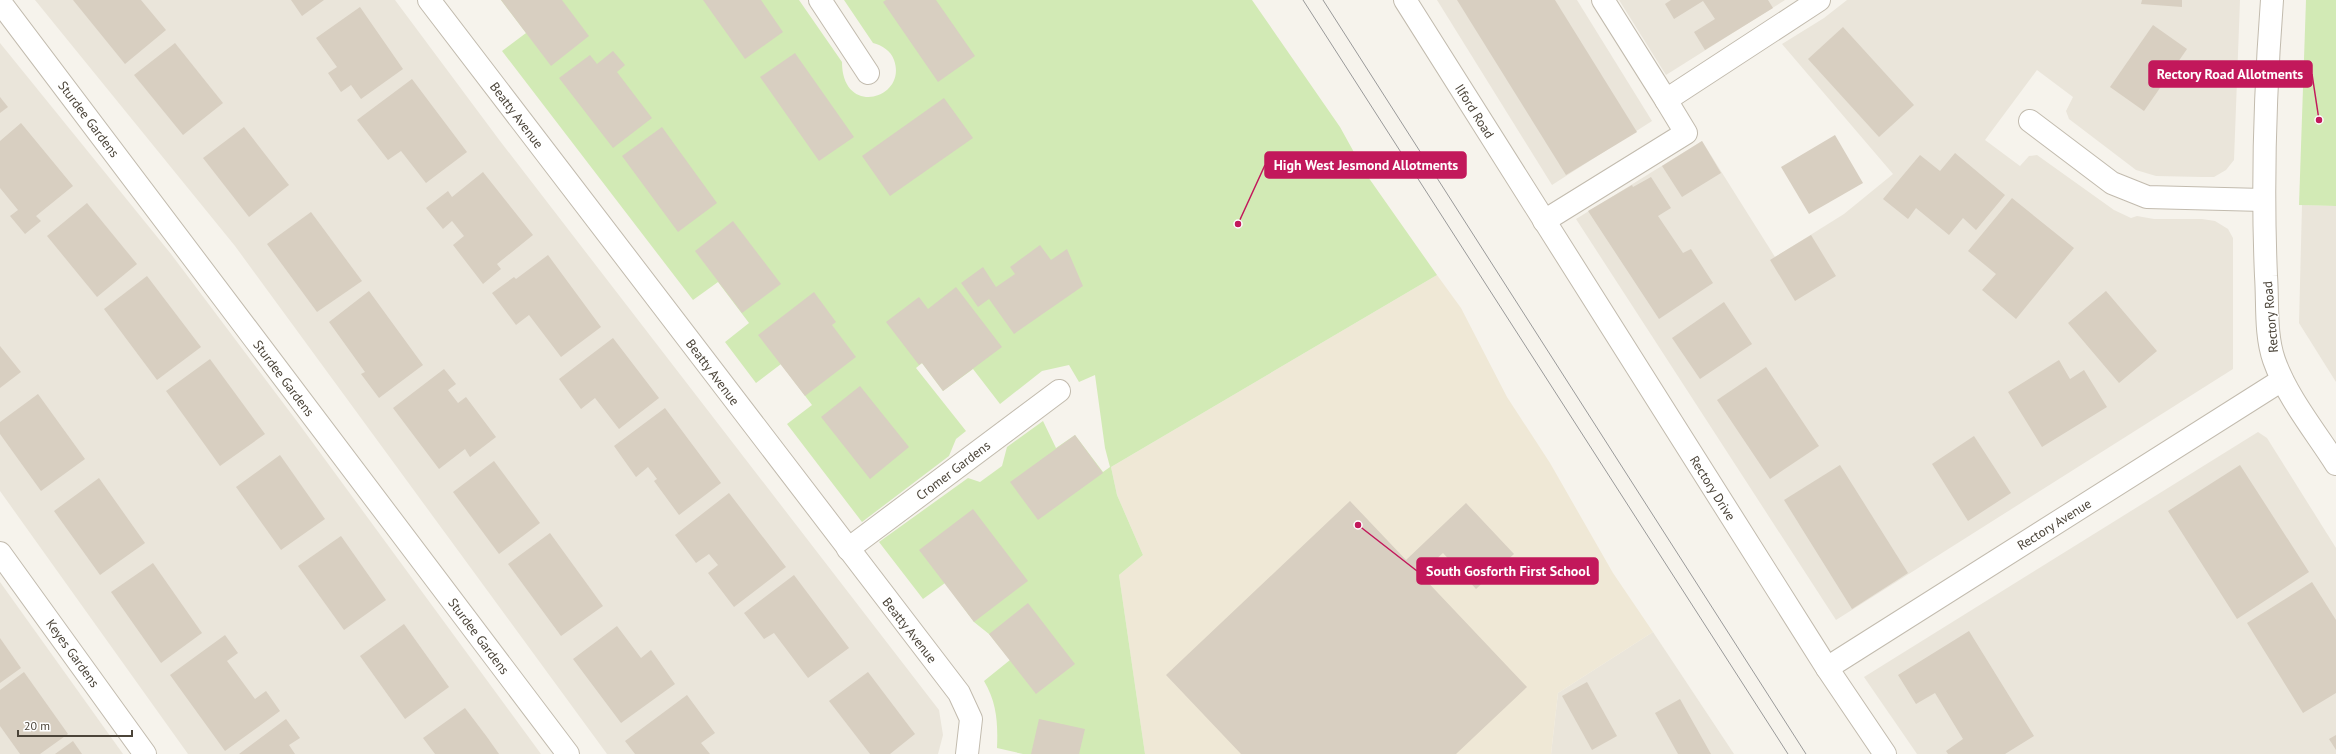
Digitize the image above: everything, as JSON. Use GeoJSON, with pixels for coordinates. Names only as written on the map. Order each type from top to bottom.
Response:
{"type":"FeatureCollection","features":[{"type":"Feature","properties":{"kind":"street","name":"Beatty Avenue"},"geometry":{"type":"LineString","coordinates":[[429,0],[959,693],[971,719],[967,754]]}},
{"type":"Feature","properties":{"kind":"street"},"geometry":{"type":"LineString","coordinates":[[820,0],[868,73]]}},
{"type":"Feature","properties":{"kind":"street","name":"Ilford Road"},"geometry":{"type":"LineString","coordinates":[[1406,0],[1544,221]]}},
{"type":"Feature","properties":{"kind":"street"},"geometry":{"type":"LineString","coordinates":[[1544,221],[1686,133],[1603,0]]}},
{"type":"Feature","properties":{"kind":"street"},"geometry":{"type":"LineString","coordinates":[[1666,100],[1819,0]]}},
{"type":"Feature","properties":{"kind":"street","name":"Rectory Road"},"geometry":{"type":"LineString","coordinates":[[2272,0],[2266,75],[2263,200],[2269,335],[2273,358],[2282,380],[2336,464]]}},
{"type":"Feature","properties":{"kind":"street","name":"Sturdee Gardens"},"geometry":{"type":"LineString","coordinates":[[0,2],[568,754]]}},
{"type":"Feature","properties":{"kind":"street"},"geometry":{"type":"LineString","coordinates":[[2030,121],[2112,183],[2148,197],[2263,200]]}},
{"type":"Feature","properties":{"kind":"street","name":"Rectory Drive"},"geometry":{"type":"LineString","coordinates":[[1544,221],[1827,668],[1885,754]]}},
{"type":"Feature","properties":{"kind":"street","name":"Rectory Avenue"},"geometry":{"type":"LineString","coordinates":[[1827,668],[2282,380]]}},
{"type":"Feature","properties":{"kind":"street","name":"Cromer Gardens"},"geometry":{"type":"LineString","coordinates":[[848,549],[1059,391]]}},
{"type":"Feature","properties":{"kind":"street","name":"Keyes Gardens"},"geometry":{"type":"LineString","coordinates":[[0,553],[145,754]]}},
{"type":"Feature","properties":{"kind":"shaded area"},"geometry":{"type":"Polygon","coordinates":[[[35,0],[395,0],[500,141],[939,710],[943,735],[938,754],[607,754],[235,246],[35,0]]]}},
{"type":"Feature","properties":{"kind":"shaded area"},"geometry":{"type":"Polygon","coordinates":[[[1437,0],[1577,0],[1652,121],[1552,185],[1437,0]]]}},
{"type":"Feature","properties":{"kind":"shaded area"},"geometry":{"type":"Polygon","coordinates":[[[1619,0],[1785,0],[1666,75],[1619,0]]]}},
{"type":"Feature","properties":{"kind":"shaded area"},"geometry":{"type":"Polygon","coordinates":[[[1847,0],[2240,0],[2234,160],[2226,170],[2214,177],[2156,176],[2136,170],[2069,119],[2066,111],[2073,97],[2037,70],[1985,140],[2020,166],[2029,156],[2037,155],[2114,210],[2131,218],[2137,216],[2154,219],[2202,219],[2215,221],[2228,229],[2233,238],[2233,369],[1836,620],[1576,219],[1702,141],[1775,257],[1844,214],[1893,174],[1782,44],[1824,18],[1847,0]]]}},
{"type":"Feature","properties":{"kind":"shaded area"},"geometry":{"type":"Polygon","coordinates":[[[0,43],[171,254],[299,424],[541,754],[188,754],[0,491],[0,43]]]}},
{"type":"Feature","properties":{"kind":"shaded area"},"geometry":{"type":"Polygon","coordinates":[[[2302,205],[2336,206],[2336,382],[2299,323],[2302,205]]]}},
{"type":"Feature","properties":{"kind":"shaded area"},"geometry":{"type":"Polygon","coordinates":[[[1437,275],[1461,308],[1507,397],[1550,463],[1613,573],[1653,632],[1558,693],[1551,754],[1145,754],[1119,575],[1143,555],[1117,495],[1111,467],[1437,275]]]}},
{"type":"Feature","properties":{"kind":"shaded area"},"geometry":{"type":"Polygon","coordinates":[[[2258,432],[2267,438],[2336,548],[2336,754],[1917,754],[1864,677],[2258,432]]]}},
{"type":"Feature","properties":{"kind":"shaded area"},"geometry":{"type":"Polygon","coordinates":[[[0,582],[123,754],[0,754],[0,582]]]}},
{"type":"Feature","properties":{"kind":"shaded area"},"geometry":{"type":"Polygon","coordinates":[[[1653,632],[1734,754],[1551,754],[1558,693],[1653,632]]]}},
{"type":"Feature","properties":{"kind":"green space"},"geometry":{"type":"Polygon","coordinates":[[[501,0],[799,0],[842,62],[845,80],[852,91],[862,96],[873,97],[884,93],[892,85],[896,74],[894,60],[886,49],[873,43],[844,0],[1252,0],[1340,127],[1366,174],[1437,275],[1111,467],[1117,495],[1143,555],[1119,575],[1145,754],[1023,754],[997,748],[996,713],[992,697],[984,681],[1010,660],[989,634],[974,622],[945,583],[923,599],[879,542],[968,478],[980,482],[1002,466],[1007,447],[1043,421],[1056,448],[1075,435],[1103,472],[1110,467],[1105,448],[1095,375],[1079,382],[1069,365],[1042,371],[1000,404],[973,369],[943,391],[922,363],[916,368],[966,431],[956,439],[949,456],[862,522],[787,424],[812,405],[781,364],[756,383],[725,342],[749,323],[718,282],[693,300],[502,51],[526,33],[501,0]]]}},
{"type":"Feature","properties":{"kind":"green space"},"geometry":{"type":"Polygon","coordinates":[[[2306,0],[2336,0],[2336,206],[2299,205],[2306,0]]]}},
{"type":"Feature","properties":{"kind":"building"},"geometry":{"type":"Polygon","coordinates":[[[73,0],[141,0],[166,30],[125,64],[73,0]]]}},
{"type":"Feature","properties":{"kind":"building"},"geometry":{"type":"Polygon","coordinates":[[[291,0],[324,0],[302,16],[291,0]]]}},
{"type":"Feature","properties":{"kind":"building"},"geometry":{"type":"Polygon","coordinates":[[[501,0],[562,0],[589,36],[551,66],[501,0]]]}},
{"type":"Feature","properties":{"kind":"building"},"geometry":{"type":"Polygon","coordinates":[[[703,0],[761,0],[783,32],[745,59],[703,0]]]}},
{"type":"Feature","properties":{"kind":"building"},"geometry":{"type":"Polygon","coordinates":[[[886,0],[936,0],[975,56],[938,82],[883,2],[886,0]]]}},
{"type":"Feature","properties":{"kind":"building"},"geometry":{"type":"Polygon","coordinates":[[[1457,0],[1555,0],[1637,132],[1566,175],[1457,0]]]}},
{"type":"Feature","properties":{"kind":"building"},"geometry":{"type":"Polygon","coordinates":[[[1671,0],[1768,0],[1773,8],[1705,50],[1694,32],[1715,19],[1703,1],[1674,19],[1665,4],[1671,0]]]}},
{"type":"Feature","properties":{"kind":"building"},"geometry":{"type":"Polygon","coordinates":[[[2142,0],[2182,0],[2182,7],[2141,4],[2142,0]]]}},
{"type":"Feature","properties":{"kind":"building"},"geometry":{"type":"Polygon","coordinates":[[[360,7],[403,69],[361,99],[351,85],[341,92],[328,73],[337,67],[316,38],[360,7]]]}},
{"type":"Feature","properties":{"kind":"building"},"geometry":{"type":"Polygon","coordinates":[[[2153,25],[2187,49],[2144,111],[2110,87],[2153,25]]]}},
{"type":"Feature","properties":{"kind":"building"},"geometry":{"type":"Polygon","coordinates":[[[1843,27],[1914,105],[1879,137],[1808,59],[1843,27]]]}},
{"type":"Feature","properties":{"kind":"building"},"geometry":{"type":"Polygon","coordinates":[[[175,43],[223,103],[183,135],[134,75],[175,43]]]}},
{"type":"Feature","properties":{"kind":"building"},"geometry":{"type":"Polygon","coordinates":[[[613,51],[625,65],[617,72],[652,118],[613,148],[559,78],[590,55],[597,64],[613,51]]]}},
{"type":"Feature","properties":{"kind":"building"},"geometry":{"type":"Polygon","coordinates":[[[795,53],[854,137],[819,161],[760,77],[795,53]]]}},
{"type":"Feature","properties":{"kind":"building"},"geometry":{"type":"Polygon","coordinates":[[[412,79],[467,152],[426,183],[401,151],[388,160],[357,120],[412,79]]]}},
{"type":"Feature","properties":{"kind":"building"},"geometry":{"type":"Polygon","coordinates":[[[0,97],[8,107],[0,113],[0,97]]]}},
{"type":"Feature","properties":{"kind":"building"},"geometry":{"type":"Polygon","coordinates":[[[944,98],[973,138],[890,196],[862,156],[944,98]]]}},
{"type":"Feature","properties":{"kind":"building"},"geometry":{"type":"Polygon","coordinates":[[[21,123],[73,186],[36,216],[41,221],[25,234],[10,216],[18,210],[0,188],[0,141],[21,123]]]}},
{"type":"Feature","properties":{"kind":"building"},"geometry":{"type":"Polygon","coordinates":[[[244,127],[289,185],[249,217],[203,158],[244,127]]]}},
{"type":"Feature","properties":{"kind":"building"},"geometry":{"type":"Polygon","coordinates":[[[662,127],[717,203],[678,232],[622,156],[662,127]]]}},
{"type":"Feature","properties":{"kind":"building"},"geometry":{"type":"Polygon","coordinates":[[[1835,135],[1863,183],[1809,214],[1781,167],[1835,135]]]}},
{"type":"Feature","properties":{"kind":"building"},"geometry":{"type":"Polygon","coordinates":[[[1702,141],[1721,173],[1682,197],[1662,166],[1702,141]]]}},
{"type":"Feature","properties":{"kind":"building"},"geometry":{"type":"Polygon","coordinates":[[[1955,153],[2005,195],[1976,230],[1963,218],[1949,235],[1916,208],[1908,219],[1883,199],[1920,155],[1940,171],[1955,153]]]}},
{"type":"Feature","properties":{"kind":"building"},"geometry":{"type":"Polygon","coordinates":[[[483,172],[533,235],[497,264],[501,269],[483,284],[453,245],[464,236],[452,221],[443,229],[426,208],[448,191],[452,197],[483,172]]]}},
{"type":"Feature","properties":{"kind":"building"},"geometry":{"type":"Polygon","coordinates":[[[1651,177],[1671,208],[1658,216],[1683,253],[1691,249],[1713,283],[1659,319],[1588,211],[1632,185],[1633,187],[1651,177]]]}},
{"type":"Feature","properties":{"kind":"building"},"geometry":{"type":"Polygon","coordinates":[[[2012,198],[2074,248],[2016,319],[1982,290],[1996,274],[1968,251],[2012,198]]]}},
{"type":"Feature","properties":{"kind":"building"},"geometry":{"type":"Polygon","coordinates":[[[87,203],[137,264],[97,297],[47,236],[87,203]]]}},
{"type":"Feature","properties":{"kind":"building"},"geometry":{"type":"Polygon","coordinates":[[[311,212],[362,281],[317,312],[267,244],[311,212]]]}},
{"type":"Feature","properties":{"kind":"building"},"geometry":{"type":"Polygon","coordinates":[[[733,221],[781,284],[742,313],[695,251],[733,221]]]}},
{"type":"Feature","properties":{"kind":"building"},"geometry":{"type":"Polygon","coordinates":[[[1811,235],[1836,276],[1795,301],[1770,260],[1811,235]]]}},
{"type":"Feature","properties":{"kind":"building"},"geometry":{"type":"Polygon","coordinates":[[[1040,245],[1051,260],[1067,249],[1083,286],[1014,334],[989,299],[978,307],[961,283],[983,267],[996,287],[1015,274],[1010,267],[1040,245]]]}},
{"type":"Feature","properties":{"kind":"building"},"geometry":{"type":"Polygon","coordinates":[[[548,255],[601,327],[561,357],[529,315],[516,325],[492,293],[514,277],[516,279],[548,255]]]}},
{"type":"Feature","properties":{"kind":"building"},"geometry":{"type":"Polygon","coordinates":[[[147,276],[201,347],[157,380],[104,309],[147,276]]]}},
{"type":"Feature","properties":{"kind":"building"},"geometry":{"type":"Polygon","coordinates":[[[956,287],[1002,347],[943,391],[922,363],[919,365],[886,322],[919,297],[928,309],[956,287]]]}},
{"type":"Feature","properties":{"kind":"building"},"geometry":{"type":"Polygon","coordinates":[[[369,291],[423,365],[379,398],[361,374],[365,372],[329,322],[369,291]]]}},
{"type":"Feature","properties":{"kind":"building"},"geometry":{"type":"Polygon","coordinates":[[[2106,291],[2157,351],[2119,383],[2068,323],[2106,291]]]}},
{"type":"Feature","properties":{"kind":"building"},"geometry":{"type":"Polygon","coordinates":[[[814,292],[836,322],[832,325],[856,357],[805,396],[758,335],[814,292]]]}},
{"type":"Feature","properties":{"kind":"building"},"geometry":{"type":"Polygon","coordinates":[[[1724,302],[1752,344],[1700,379],[1672,338],[1724,302]]]}},
{"type":"Feature","properties":{"kind":"building"},"geometry":{"type":"Polygon","coordinates":[[[613,338],[659,398],[619,429],[595,398],[581,409],[559,379],[613,338]]]}},
{"type":"Feature","properties":{"kind":"building"},"geometry":{"type":"Polygon","coordinates":[[[0,346],[21,372],[0,388],[0,346]]]}},
{"type":"Feature","properties":{"kind":"building"},"geometry":{"type":"Polygon","coordinates":[[[210,359],[265,434],[220,466],[166,391],[210,359]]]}},
{"type":"Feature","properties":{"kind":"building"},"geometry":{"type":"Polygon","coordinates":[[[2059,360],[2070,379],[2084,370],[2107,407],[2042,447],[2008,392],[2059,360]]]}},
{"type":"Feature","properties":{"kind":"building"},"geometry":{"type":"Polygon","coordinates":[[[1766,367],[1819,446],[1770,479],[1717,400],[1766,367]]]}},
{"type":"Feature","properties":{"kind":"building"},"geometry":{"type":"Polygon","coordinates":[[[444,369],[456,384],[448,390],[458,403],[466,397],[496,437],[470,457],[465,449],[439,469],[393,408],[444,369]]]}},
{"type":"Feature","properties":{"kind":"building"},"geometry":{"type":"Polygon","coordinates":[[[860,386],[909,447],[870,479],[821,417],[860,386]]]}},
{"type":"Feature","properties":{"kind":"building"},"geometry":{"type":"Polygon","coordinates":[[[38,394],[85,459],[41,491],[0,434],[0,422],[38,394]]]}},
{"type":"Feature","properties":{"kind":"building"},"geometry":{"type":"Polygon","coordinates":[[[665,408],[721,483],[679,515],[654,481],[657,479],[648,467],[636,477],[614,446],[665,408]]]}},
{"type":"Feature","properties":{"kind":"building"},"geometry":{"type":"Polygon","coordinates":[[[1075,435],[1103,473],[1038,520],[1010,482],[1075,435]]]}},
{"type":"Feature","properties":{"kind":"building"},"geometry":{"type":"Polygon","coordinates":[[[1974,436],[2011,493],[1968,521],[1932,464],[1974,436]]]}},
{"type":"Feature","properties":{"kind":"building"},"geometry":{"type":"Polygon","coordinates":[[[280,455],[325,519],[281,550],[236,487],[280,455]]]}},
{"type":"Feature","properties":{"kind":"building"},"geometry":{"type":"Polygon","coordinates":[[[494,461],[540,523],[499,554],[453,492],[494,461]]]}},
{"type":"Feature","properties":{"kind":"building"},"geometry":{"type":"Polygon","coordinates":[[[1840,465],[1908,573],[1852,609],[1784,500],[1840,465]]]}},
{"type":"Feature","properties":{"kind":"building"},"geometry":{"type":"Polygon","coordinates":[[[2240,465],[2309,572],[2237,619],[2168,511],[2240,465]]]}},
{"type":"Feature","properties":{"kind":"building"},"geometry":{"type":"Polygon","coordinates":[[[99,478],[145,543],[100,575],[54,511],[99,478]]]}},
{"type":"Feature","properties":{"kind":"building"},"geometry":{"type":"Polygon","coordinates":[[[729,493],[786,567],[734,607],[708,573],[718,565],[709,554],[696,563],[675,535],[729,493]]]}},
{"type":"Feature","properties":{"kind":"building"},"geometry":{"type":"Polygon","coordinates":[[[1350,501],[1406,560],[1466,503],[1514,554],[1476,589],[1443,553],[1420,574],[1527,687],[1456,754],[1241,754],[1166,675],[1350,501]]]}},
{"type":"Feature","properties":{"kind":"building"},"geometry":{"type":"Polygon","coordinates":[[[973,509],[1028,581],[974,622],[919,550],[973,509]]]}},
{"type":"Feature","properties":{"kind":"building"},"geometry":{"type":"Polygon","coordinates":[[[550,533],[603,606],[561,636],[508,564],[550,533]]]}},
{"type":"Feature","properties":{"kind":"building"},"geometry":{"type":"Polygon","coordinates":[[[341,536],[386,600],[344,630],[298,566],[341,536]]]}},
{"type":"Feature","properties":{"kind":"building"},"geometry":{"type":"Polygon","coordinates":[[[153,563],[202,633],[161,663],[111,592],[153,563]]]}},
{"type":"Feature","properties":{"kind":"building"},"geometry":{"type":"Polygon","coordinates":[[[794,575],[849,648],[808,678],[774,633],[764,639],[744,613],[794,575]]]}},
{"type":"Feature","properties":{"kind":"building"},"geometry":{"type":"Polygon","coordinates":[[[2312,582],[2336,620],[2336,693],[2303,713],[2247,623],[2312,582]]]}},
{"type":"Feature","properties":{"kind":"building"},"geometry":{"type":"Polygon","coordinates":[[[1028,603],[1075,664],[1036,694],[989,634],[1028,603]]]}},
{"type":"Feature","properties":{"kind":"building"},"geometry":{"type":"Polygon","coordinates":[[[404,624],[449,687],[405,719],[360,656],[404,624]]]}},
{"type":"Feature","properties":{"kind":"building"},"geometry":{"type":"Polygon","coordinates":[[[617,626],[641,658],[651,650],[675,684],[621,723],[573,659],[617,626]]]}},
{"type":"Feature","properties":{"kind":"building"},"geometry":{"type":"Polygon","coordinates":[[[1969,631],[2034,736],[2005,754],[1948,754],[1946,751],[1963,739],[1935,693],[1916,704],[1898,675],[1969,631]]]}},
{"type":"Feature","properties":{"kind":"building"},"geometry":{"type":"Polygon","coordinates":[[[225,635],[238,653],[227,661],[255,699],[266,691],[280,711],[225,751],[170,675],[225,635]]]}},
{"type":"Feature","properties":{"kind":"building"},"geometry":{"type":"Polygon","coordinates":[[[0,638],[21,668],[0,683],[0,638]]]}},
{"type":"Feature","properties":{"kind":"building"},"geometry":{"type":"Polygon","coordinates":[[[24,672],[68,734],[40,754],[20,754],[0,726],[0,690],[24,672]]]}},
{"type":"Feature","properties":{"kind":"building"},"geometry":{"type":"Polygon","coordinates":[[[868,672],[915,734],[890,754],[870,754],[829,701],[868,672]]]}},
{"type":"Feature","properties":{"kind":"building"},"geometry":{"type":"Polygon","coordinates":[[[1587,682],[1617,736],[1592,750],[1562,696],[1587,682]]]}},
{"type":"Feature","properties":{"kind":"building"},"geometry":{"type":"Polygon","coordinates":[[[687,695],[715,733],[701,743],[710,754],[635,754],[625,741],[687,695]]]}},
{"type":"Feature","properties":{"kind":"building"},"geometry":{"type":"Polygon","coordinates":[[[1680,699],[1711,754],[1678,754],[1655,713],[1680,699]]]}},
{"type":"Feature","properties":{"kind":"building"},"geometry":{"type":"Polygon","coordinates":[[[465,708],[499,754],[435,754],[423,738],[465,708]]]}},
{"type":"Feature","properties":{"kind":"building"},"geometry":{"type":"Polygon","coordinates":[[[286,719],[300,738],[289,745],[295,754],[239,754],[286,719]]]}},
{"type":"Feature","properties":{"kind":"building"},"geometry":{"type":"Polygon","coordinates":[[[1039,719],[1085,729],[1079,754],[1031,754],[1039,719]]]}},
{"type":"Feature","properties":{"kind":"building"},"geometry":{"type":"Polygon","coordinates":[[[2336,735],[2336,750],[2329,739],[2336,735]]]}},
{"type":"Feature","properties":{"kind":"building"},"geometry":{"type":"Polygon","coordinates":[[[73,741],[82,754],[55,754],[73,741]]]}},
{"type":"Feature","properties":{"kind":"tram line"},"geometry":{"type":"LineString","coordinates":[[1303,0],[1788,754]]}},
{"type":"Feature","properties":{"kind":"tram line"},"geometry":{"type":"LineString","coordinates":[[1323,0],[1806,754]]}},
{"type":"Feature","properties":{"kind":"place","name":"Rectory Road Allotments"},"geometry":{"type":"Point","coordinates":[2319,120]}},
{"type":"Feature","properties":{"kind":"place","name":"High West Jesmond Allotments"},"geometry":{"type":"Point","coordinates":[1238,224]}},
{"type":"Feature","properties":{"kind":"place","name":"South Gosforth First School"},"geometry":{"type":"Point","coordinates":[1358,525]}}]}
